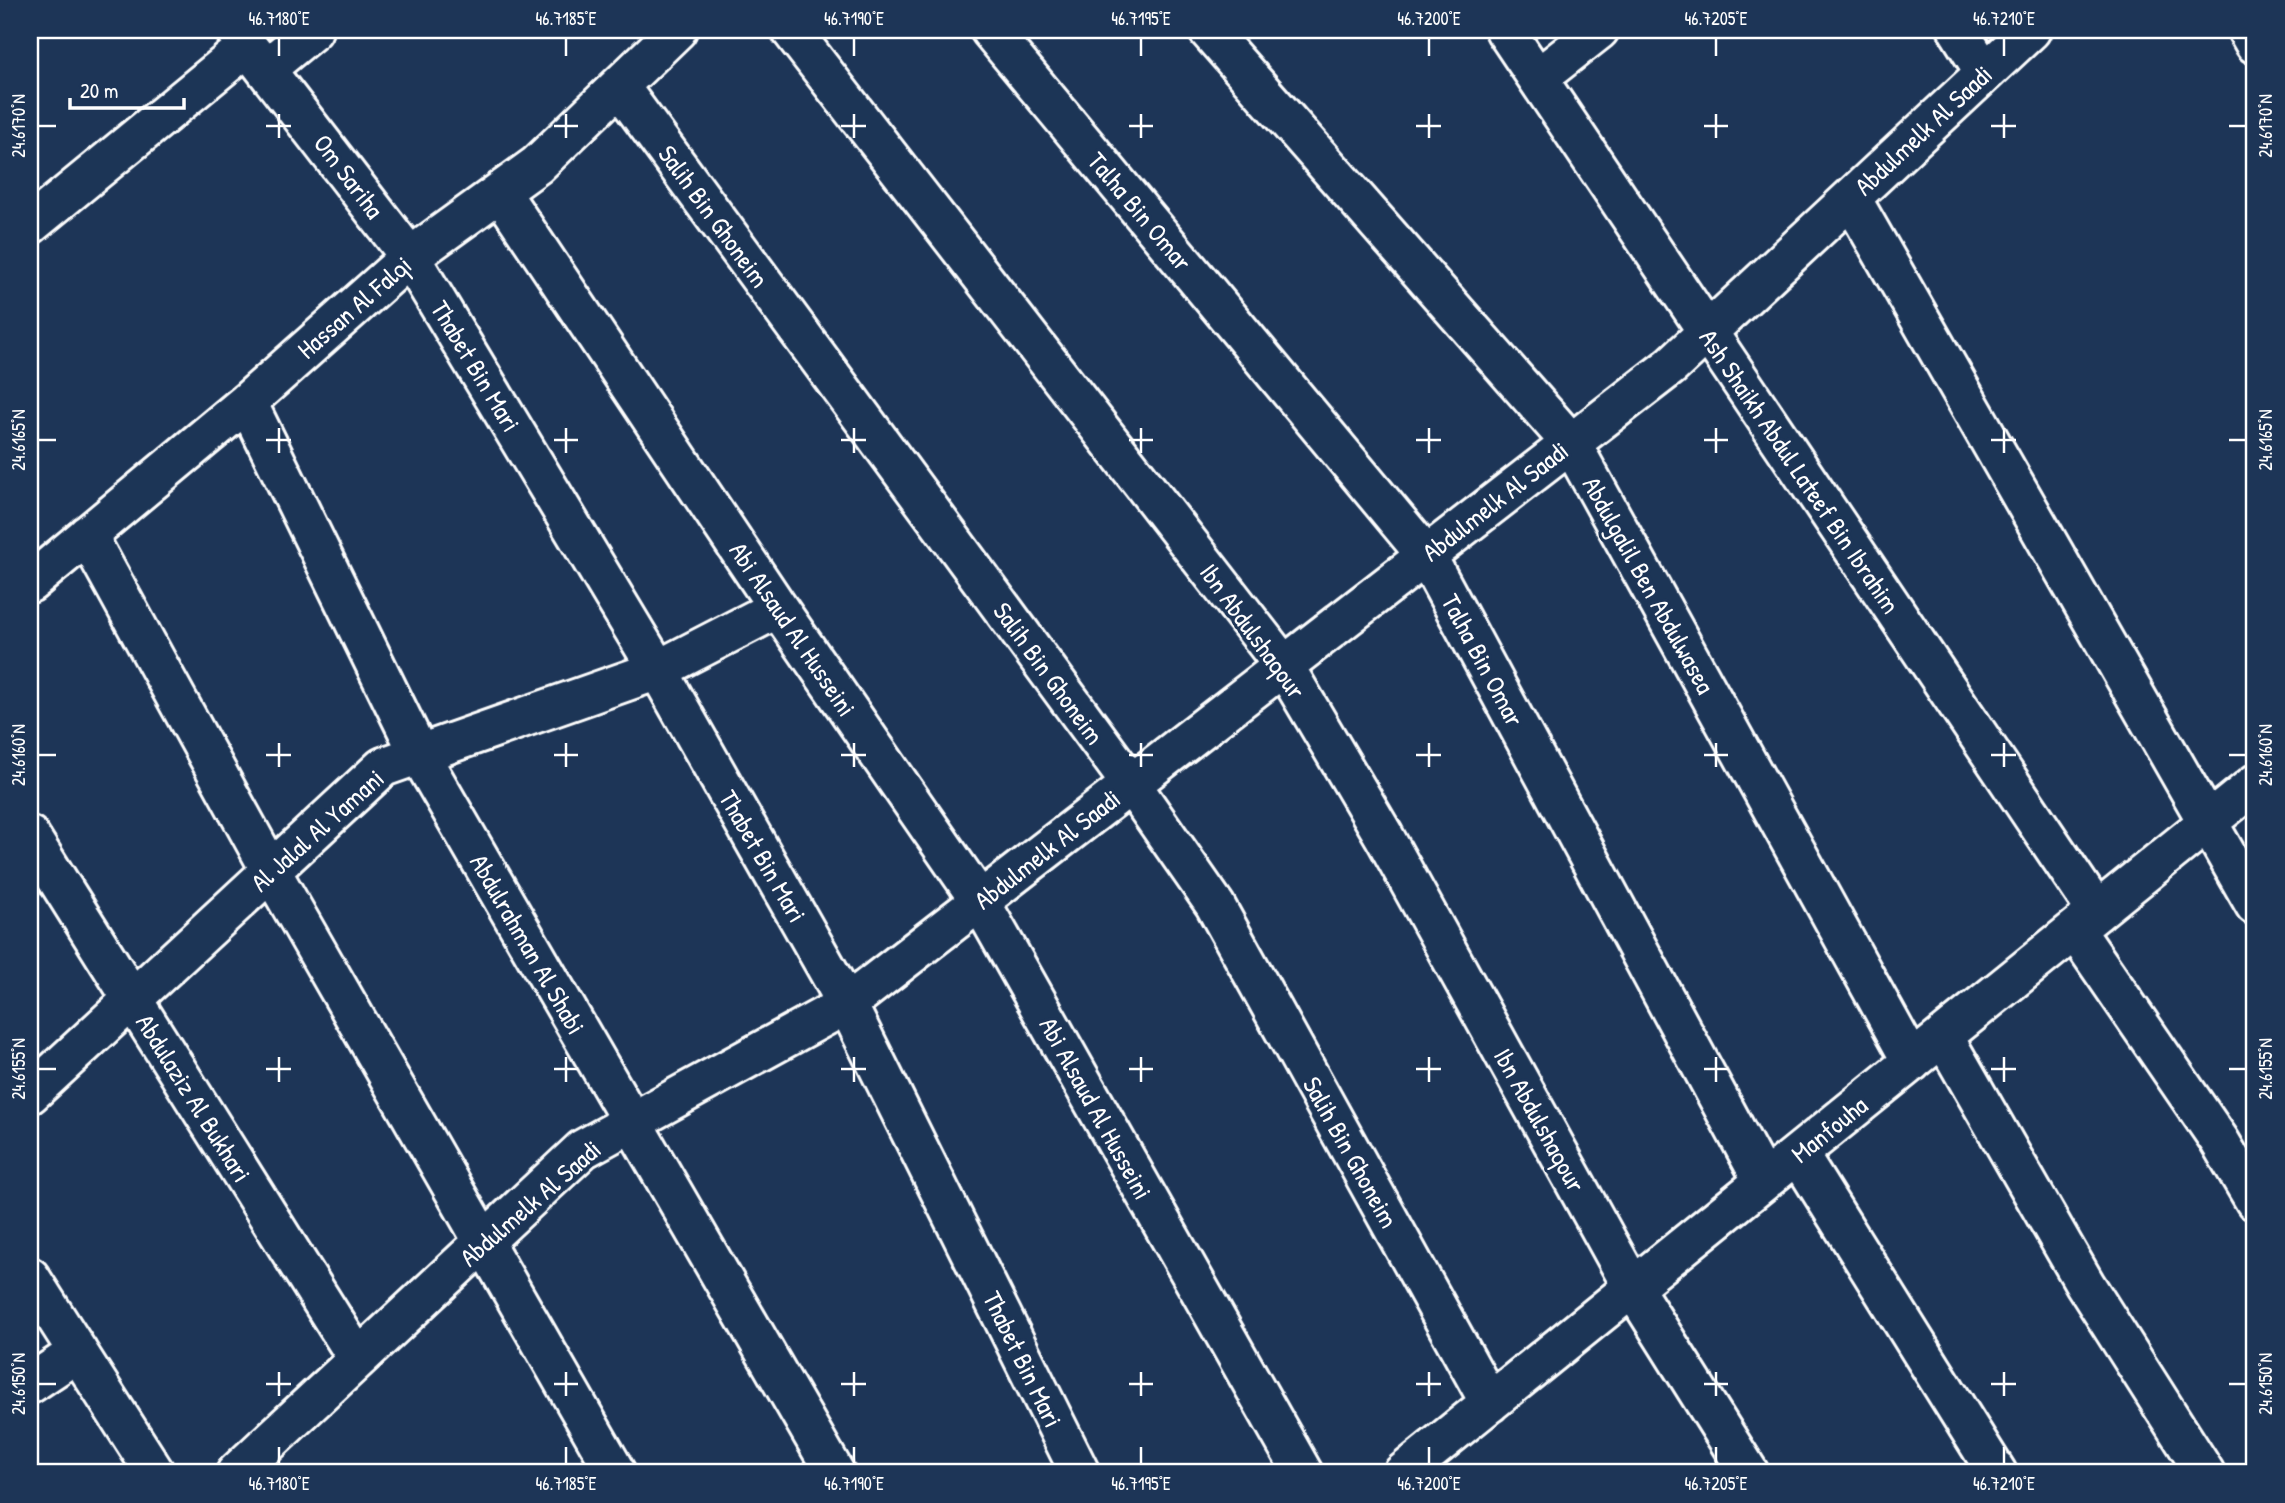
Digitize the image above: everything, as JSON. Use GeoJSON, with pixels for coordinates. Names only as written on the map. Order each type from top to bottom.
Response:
{"type":"FeatureCollection","features":[{"type":"Feature","properties":{"kind":"street"},"geometry":{"type":"LineString","coordinates":[[30,225],[250,48],[313,30]]}},
{"type":"Feature","properties":{"kind":"street","name":"Hassan Al Falqi"},"geometry":{"type":"LineString","coordinates":[[30,583],[247,401],[410,257],[537,165],[677,30]]}},
{"type":"Feature","properties":{"kind":"street","name":"Ibn Abdulshaqour"},"geometry":{"type":"LineString","coordinates":[[791,30],[1284,666],[1384,836],[1633,1288],[1748,1473]]}},
{"type":"Feature","properties":{"kind":"street","name":"Talha Bin Omar"},"geometry":{"type":"LineString","coordinates":[[990,30],[1426,555],[1763,1181]]}},
{"type":"Feature","properties":{"kind":"street","name":"Abdulgalil Ben Abdulwasea"},"geometry":{"type":"LineString","coordinates":[[1208,30],[1571,443],[1912,1062]]}},
{"type":"Feature","properties":{"kind":"street","name":"Ash Shaikh Abdul Lateef Bin Ibrahim"},"geometry":{"type":"LineString","coordinates":[[1505,30],[1707,332],[2086,921],[2255,1201]]}},
{"type":"Feature","properties":{"kind":"street"},"geometry":{"type":"LineString","coordinates":[[1538,78],[1599,30]]}},
{"type":"Feature","properties":{"kind":"street"},"geometry":{"type":"LineString","coordinates":[[1958,30],[1985,73]]}},
{"type":"Feature","properties":{"kind":"street","name":"Abdulmelk Al Saadi"},"geometry":{"type":"LineString","coordinates":[[236,1473],[583,1149],[847,1004],[1671,366],[2031,30]]}},
{"type":"Feature","properties":{"kind":"street"},"geometry":{"type":"LineString","coordinates":[[2247,30],[2255,44]]}},
{"type":"Feature","properties":{"kind":"street","name":"Om Sariha"},"geometry":{"type":"LineString","coordinates":[[250,48],[410,257]]}},
{"type":"Feature","properties":{"kind":"street","name":"Salih Bin Ghoneim"},"geometry":{"type":"LineString","coordinates":[[618,86],[1131,784],[1215,905],[1490,1403]]}},
{"type":"Feature","properties":{"kind":"street","name":"Abi Alsaud Al Husseini"},"geometry":{"type":"LineString","coordinates":[[501,193],[778,608],[980,901],[1303,1473]]}},
{"type":"Feature","properties":{"kind":"street"},"geometry":{"type":"LineString","coordinates":[[1851,198],[2255,905]]}},
{"type":"Feature","properties":{"kind":"street","name":"Thabet Bin Mari"},"geometry":{"type":"LineString","coordinates":[[410,257],[658,670],[847,1004],[1080,1473]]}},
{"type":"Feature","properties":{"kind":"street","name":"Abdulrahman Al Shabi"},"geometry":{"type":"LineString","coordinates":[[247,401],[419,754],[630,1124],[835,1473]]}},
{"type":"Feature","properties":{"kind":"street"},"geometry":{"type":"LineString","coordinates":[[87,535],[271,871],[616,1473]]}},
{"type":"Feature","properties":{"kind":"street","name":"Al Jalal Al Yamani"},"geometry":{"type":"LineString","coordinates":[[30,1094],[383,767],[658,670],[778,608]]}},
{"type":"Feature","properties":{"kind":"street","name":"Manfouha"},"geometry":{"type":"LineString","coordinates":[[1402,1473],[2255,784]]}},
{"type":"Feature","properties":{"kind":"street","name":"Abdulaziz Al Bukhari"},"geometry":{"type":"LineString","coordinates":[[30,836],[358,1359]]}},
{"type":"Feature","properties":{"kind":"street"},"geometry":{"type":"LineString","coordinates":[[1943,1036],[2085,1284],[2205,1473]]}},
{"type":"Feature","properties":{"kind":"street"},"geometry":{"type":"LineString","coordinates":[[1798,1154],[1997,1473]]}},
{"type":"Feature","properties":{"kind":"street"},"geometry":{"type":"LineString","coordinates":[[30,1277],[155,1473]]}},
{"type":"Feature","properties":{"kind":"street"},"geometry":{"type":"LineString","coordinates":[[30,1384],[78,1352]]}}]}
